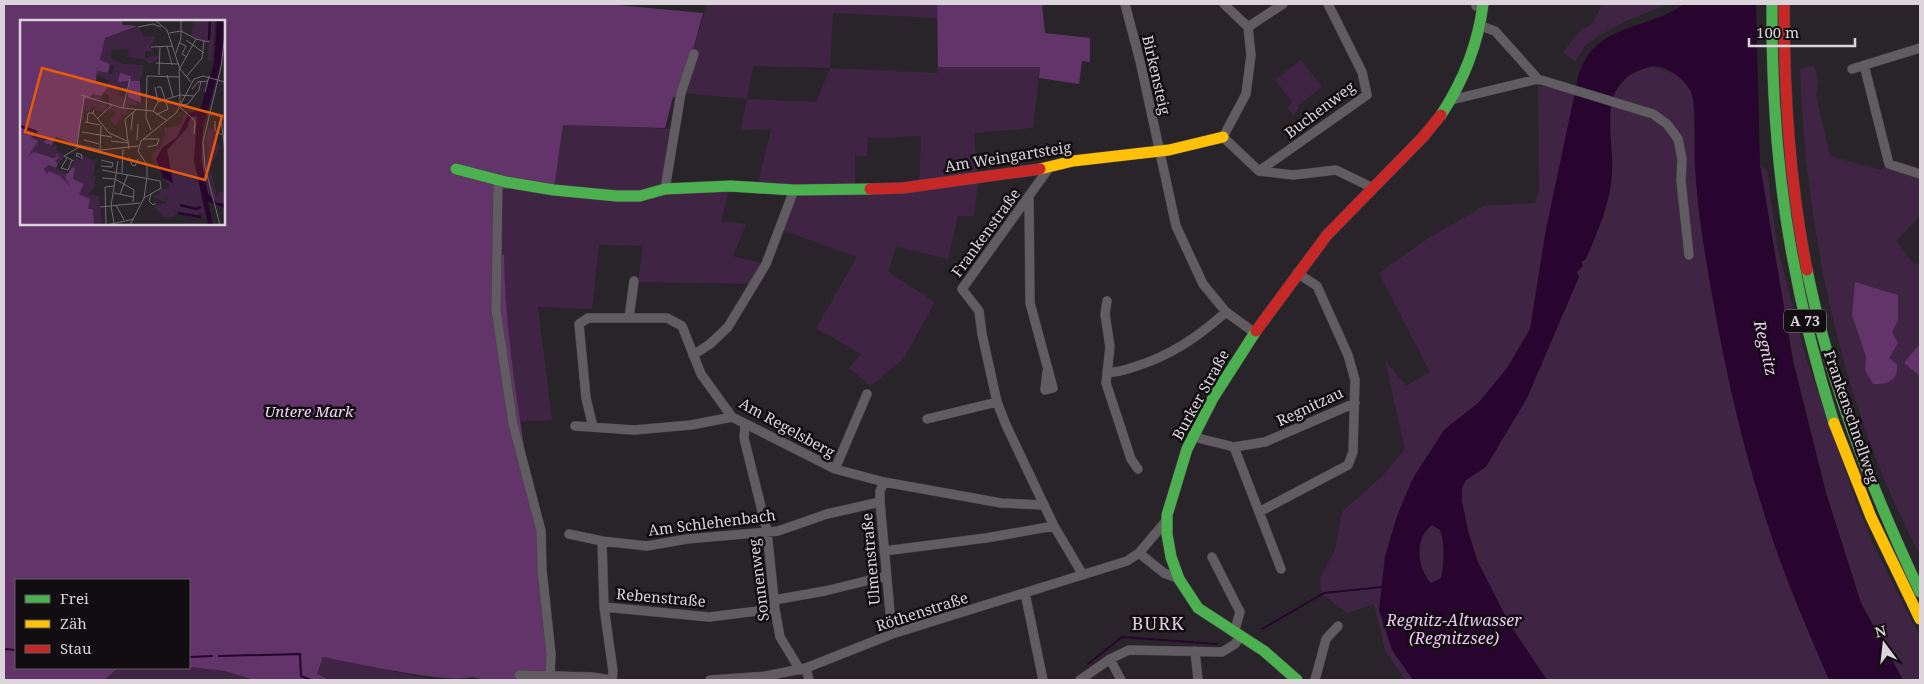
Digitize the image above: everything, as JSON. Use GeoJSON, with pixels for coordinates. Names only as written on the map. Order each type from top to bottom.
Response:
{"type":"FeatureCollection","features":[{"type":"Feature","properties":{"kind":"main road","name":"Burker Straße"},"geometry":{"type":"LineString","coordinates":[[1296,680],[1280,663],[1198,608],[1177,578],[1167,539],[1166,521],[1179,470],[1221,386],[1297,273],[1327,235],[1431,128],[1451,100],[1470,62],[1480,26],[1478,4]]}},
{"type":"Feature","properties":{"kind":"main road","name":"Frankenschnellweg"},"geometry":{"type":"LineString","coordinates":[[1772,4],[1772,79],[1777,156],[1784,213],[1802,309],[1822,388],[1856,482],[1891,561],[1920,619]]}},
{"type":"Feature","properties":{"kind":"main road","name":"Frankenschnellweg"},"geometry":{"type":"LineString","coordinates":[[1784,4],[1788,153],[1796,214],[1815,311],[1836,388],[1869,481],[1920,592]]}},
{"type":"Feature","properties":{"kind":"main road","name":"Am Weingartsteig"},"geometry":{"type":"LineString","coordinates":[[456,169],[498,180],[554,190],[616,196],[640,196],[666,188],[730,186],[794,190],[903,188],[1049,168],[1063,161],[1111,159],[1186,148],[1223,137]]}},
{"type":"Feature","properties":{"kind":"street","name":"Birkensteig"},"geometry":{"type":"LineString","coordinates":[[1125,4],[1140,61],[1176,226],[1188,256],[1203,284],[1226,312],[1255,333]]}},
{"type":"Feature","properties":{"kind":"street"},"geometry":{"type":"LineString","coordinates":[[1224,4],[1248,27],[1251,55],[1246,94],[1223,137],[1259,171],[1293,175],[1336,170],[1373,188]]}},
{"type":"Feature","properties":{"kind":"street"},"geometry":{"type":"LineString","coordinates":[[1248,27],[1283,4]]}},
{"type":"Feature","properties":{"kind":"street","name":"Buchenweg"},"geometry":{"type":"LineString","coordinates":[[1259,171],[1367,95],[1362,72],[1328,4]]}},
{"type":"Feature","properties":{"kind":"street"},"geometry":{"type":"LineString","coordinates":[[1480,26],[1495,31],[1538,79],[1653,114],[1667,124],[1678,139],[1682,159],[1682,181],[1689,256]]}},
{"type":"Feature","properties":{"kind":"street"},"geometry":{"type":"LineString","coordinates":[[1852,69],[1920,48]]}},
{"type":"Feature","properties":{"kind":"street"},"geometry":{"type":"LineString","coordinates":[[666,188],[681,93],[694,54]]}},
{"type":"Feature","properties":{"kind":"street"},"geometry":{"type":"LineString","coordinates":[[1864,65],[1889,164],[1920,174]]}},
{"type":"Feature","properties":{"kind":"street"},"geometry":{"type":"LineString","coordinates":[[1451,100],[1538,79]]}},
{"type":"Feature","properties":{"kind":"street","name":"Frankenstraße"},"geometry":{"type":"LineString","coordinates":[[1049,168],[962,290],[979,312],[997,402],[1054,526],[1083,575]]}},
{"type":"Feature","properties":{"kind":"street"},"geometry":{"type":"LineString","coordinates":[[498,180],[496,310],[513,424],[541,531],[542,570],[551,654],[550,676]]}},
{"type":"Feature","properties":{"kind":"street"},"geometry":{"type":"LineString","coordinates":[[692,355],[710,344],[728,327],[766,264],[794,190]]}},
{"type":"Feature","properties":{"kind":"street"},"geometry":{"type":"LineString","coordinates":[[1029,198],[1030,303],[1047,372]]}},
{"type":"Feature","properties":{"kind":"street","name":"Regnitzau"},"geometry":{"type":"LineString","coordinates":[[1194,437],[1234,447],[1265,442],[1355,403],[1355,380],[1348,355],[1317,286],[1297,273]]}},
{"type":"Feature","properties":{"kind":"street"},"geometry":{"type":"LineString","coordinates":[[629,318],[634,281]]}},
{"type":"Feature","properties":{"kind":"street"},"geometry":{"type":"LineString","coordinates":[[1107,300],[1105,314],[1110,348],[1106,383],[1131,459],[1138,469]]}},
{"type":"Feature","properties":{"kind":"street"},"geometry":{"type":"LineString","coordinates":[[1107,372],[1115,373],[1157,360],[1196,338],[1226,312]]}},
{"type":"Feature","properties":{"kind":"street","name":"Am Regelsberg"},"geometry":{"type":"LineString","coordinates":[[593,427],[586,398],[579,324],[588,318],[667,318],[682,326],[701,374],[732,417],[835,469],[884,482],[1001,503],[1044,505]]}},
{"type":"Feature","properties":{"kind":"street","name":"Am Regelsberg"},"geometry":{"type":"LineString","coordinates":[[835,469],[867,394]]}},
{"type":"Feature","properties":{"kind":"street"},"geometry":{"type":"LineString","coordinates":[[927,419],[997,402]]}},
{"type":"Feature","properties":{"kind":"street"},"geometry":{"type":"LineString","coordinates":[[1259,512],[1348,464],[1353,452],[1355,403]]}},
{"type":"Feature","properties":{"kind":"street"},"geometry":{"type":"LineString","coordinates":[[575,426],[634,430],[691,424],[732,417]]}},
{"type":"Feature","properties":{"kind":"street","name":"Sonnenweg"},"geometry":{"type":"LineString","coordinates":[[745,424],[744,438],[767,531],[774,604],[780,638],[809,680]]}},
{"type":"Feature","properties":{"kind":"street"},"geometry":{"type":"LineString","coordinates":[[1234,447],[1281,569]]}},
{"type":"Feature","properties":{"kind":"street","name":"Ulmenstraße"},"geometry":{"type":"LineString","coordinates":[[884,482],[880,491],[880,502],[892,634]]}},
{"type":"Feature","properties":{"kind":"street","name":"Am Schlehenbach"},"geometry":{"type":"LineString","coordinates":[[570,534],[602,541],[647,546],[687,539],[778,531],[827,514],[880,502]]}},
{"type":"Feature","properties":{"kind":"street","name":"Röthenstraße"},"geometry":{"type":"LineString","coordinates":[[710,680],[766,676],[803,669],[892,634],[1127,560],[1139,553],[1166,521]]}},
{"type":"Feature","properties":{"kind":"street"},"geometry":{"type":"LineString","coordinates":[[884,551],[986,538],[1054,526]]}},
{"type":"Feature","properties":{"kind":"street"},"geometry":{"type":"LineString","coordinates":[[519,675],[611,680],[613,671],[604,607],[602,541]]}},
{"type":"Feature","properties":{"kind":"street"},"geometry":{"type":"LineString","coordinates":[[1139,553],[1164,573],[1177,578]]}},
{"type":"Feature","properties":{"kind":"street"},"geometry":{"type":"LineString","coordinates":[[1080,680],[1110,659],[1129,650],[1222,652],[1235,644],[1240,612],[1212,557]]}},
{"type":"Feature","properties":{"kind":"street","name":"Rebenstraße"},"geometry":{"type":"LineString","coordinates":[[604,607],[709,617],[774,604],[886,576]]}},
{"type":"Feature","properties":{"kind":"street"},"geometry":{"type":"LineString","coordinates":[[1025,593],[1043,680]]}},
{"type":"Feature","properties":{"kind":"street"},"geometry":{"type":"LineString","coordinates":[[1315,680],[1326,639],[1338,626]]}},
{"type":"Feature","properties":{"kind":"street"},"geometry":{"type":"LineString","coordinates":[[1194,651],[1198,680]]}},
{"type":"Feature","properties":{"kind":"street"},"geometry":{"type":"LineString","coordinates":[[1110,659],[1121,680]]}},
{"type":"Feature","properties":{"kind":"shaded area"},"geometry":{"type":"Polygon","coordinates":[[[707,4],[937,4],[937,18],[833,13],[830,68],[753,66],[747,99],[681,93],[707,4]]]}},
{"type":"Feature","properties":{"kind":"shaded area"},"geometry":{"type":"Polygon","coordinates":[[[1602,4],[1668,4],[1626,21],[1593,39],[1585,46],[1575,61],[1563,52],[1580,31],[1593,23],[1602,4]]]}},
{"type":"Feature","properties":{"kind":"shaded area"},"geometry":{"type":"Polygon","coordinates":[[[1301,60],[1322,87],[1297,106],[1299,108],[1294,115],[1287,108],[1292,102],[1275,80],[1301,60]]]}},
{"type":"Feature","properties":{"kind":"shaded area"},"geometry":{"type":"Polygon","coordinates":[[[1814,65],[1818,80],[1816,95],[1830,156],[1881,170],[1889,164],[1920,174],[1920,216],[1896,241],[1914,264],[1920,263],[1920,346],[1904,363],[1920,376],[1920,555],[1893,498],[1869,440],[1849,380],[1833,319],[1820,257],[1810,194],[1800,69],[1814,65]],[[1898,320],[1860,338],[1866,357],[1865,370],[1889,358],[1892,332],[1898,320]]]}},
{"type":"Feature","properties":{"kind":"shaded area"},"geometry":{"type":"Polygon","coordinates":[[[1651,66],[1673,73],[1684,80],[1693,94],[1695,168],[1765,518],[1829,680],[1405,680],[1385,650],[1374,604],[1347,613],[1321,593],[1320,578],[1335,550],[1342,512],[1382,476],[1405,450],[1385,360],[1406,386],[1430,372],[1379,273],[1430,237],[1484,206],[1535,203],[1539,191],[1538,86],[1613,98],[1613,94],[1629,75],[1651,66]]]}},
{"type":"Feature","properties":{"kind":"shaded area"},"geometry":{"type":"Polygon","coordinates":[[[938,67],[1040,67],[1033,128],[974,133],[978,180],[974,216],[958,216],[948,259],[896,247],[888,272],[935,302],[904,358],[871,386],[849,368],[861,354],[816,328],[857,257],[779,229],[794,190],[757,188],[771,129],[741,130],[747,99],[816,102],[830,68],[937,73],[938,67]],[[921,136],[868,138],[867,156],[855,156],[855,189],[919,186],[921,136]]]}},
{"type":"Feature","properties":{"kind":"shaded area"},"geometry":{"type":"Polygon","coordinates":[[[563,125],[674,129],[666,188],[730,186],[721,222],[746,224],[733,256],[766,264],[753,284],[638,282],[643,246],[599,245],[592,309],[538,307],[552,420],[519,422],[505,309],[503,255],[498,254],[502,189],[554,188],[563,125]]]}},
{"type":"Feature","properties":{"kind":"shaded area"},"geometry":{"type":"Polygon","coordinates":[[[1760,165],[1767,170],[1777,245],[1806,358],[1873,544],[1920,637],[1920,680],[1903,680],[1861,603],[1826,493],[1793,361],[1760,165]]]}},
{"type":"Feature","properties":{"kind":"shaded area"},"geometry":{"type":"Polygon","coordinates":[[[323,657],[435,680],[329,680],[317,674],[323,657]]]}},
{"type":"Feature","properties":{"kind":"shaded area"},"geometry":{"type":"Polygon","coordinates":[[[190,667],[225,671],[254,680],[104,680],[117,669],[190,669],[190,667]]]}},
{"type":"Feature","properties":{"kind":"green space","name":"Untere Mark"},"geometry":{"type":"Polygon","coordinates":[[[4,4],[606,4],[703,13],[680,98],[673,97],[665,128],[563,125],[554,188],[502,189],[498,254],[504,255],[511,359],[539,547],[547,671],[574,680],[443,678],[400,672],[323,657],[317,674],[329,680],[254,680],[225,671],[190,667],[190,579],[15,579],[15,669],[117,669],[104,680],[4,680],[4,4]]]}},
{"type":"Feature","properties":{"kind":"green space"},"geometry":{"type":"Polygon","coordinates":[[[937,4],[1042,4],[1045,33],[1090,38],[1090,62],[1082,61],[1079,84],[1039,78],[1040,67],[938,67],[937,4]]]}},
{"type":"Feature","properties":{"kind":"green space"},"geometry":{"type":"Polygon","coordinates":[[[1855,282],[1898,295],[1898,321],[1892,332],[1898,343],[1889,358],[1897,364],[1897,370],[1894,378],[1888,382],[1873,384],[1865,370],[1866,357],[1852,315],[1855,282]]]}},
{"type":"Feature","properties":{"kind":"green space"},"geometry":{"type":"Polygon","coordinates":[[[1920,346],[1920,376],[1904,363],[1920,346]]]}},
{"type":"Feature","properties":{"kind":"water"},"geometry":{"type":"Polygon","coordinates":[[[1684,4],[1756,4],[1760,165],[1793,361],[1826,493],[1861,603],[1903,680],[1829,680],[1795,599],[1779,558],[1756,486],[1725,364],[1700,219],[1695,167],[1693,98],[1688,87],[1679,77],[1661,67],[1655,66],[1631,74],[1620,84],[1613,97],[1610,127],[1611,186],[1599,229],[1586,259],[1581,262],[1583,266],[1577,272],[1579,277],[1527,398],[1486,467],[1466,480],[1462,488],[1462,501],[1468,530],[1477,560],[1509,623],[1547,680],[1413,680],[1392,650],[1379,610],[1385,556],[1397,516],[1413,478],[1444,430],[1479,402],[1507,368],[1530,329],[1546,229],[1578,78],[1585,60],[1595,47],[1608,37],[1669,13],[1684,4]],[[1432,525],[1422,537],[1420,545],[1420,561],[1426,577],[1431,583],[1441,578],[1444,554],[1440,530],[1432,525]]]}},
{"type":"Feature","properties":{"kind":"waterway"},"geometry":{"type":"LineString","coordinates":[[1262,629],[1324,593],[1382,587]]}},
{"type":"Feature","properties":{"kind":"waterway"},"geometry":{"type":"LineString","coordinates":[[1088,664],[1122,637],[1217,644]]}},
{"type":"Feature","properties":{"kind":"waterway"},"geometry":{"type":"LineString","coordinates":[[4,649],[15,650]]}},
{"type":"Feature","properties":{"kind":"waterway"},"geometry":{"type":"LineString","coordinates":[[219,656],[300,654],[301,676],[311,680]]}},
{"type":"Feature","properties":{"kind":"waterway"},"geometry":{"type":"LineString","coordinates":[[190,657],[212,656]]}},
{"type":"Feature","properties":{"kind":"traffic: fast"},"geometry":{"type":"LineString","coordinates":[[1441,115],[1457,89],[1469,62],[1478,34],[1483,4]]}},
{"type":"Feature","properties":{"kind":"traffic: fast"},"geometry":{"type":"LineString","coordinates":[[1772,4],[1775,113],[1779,165],[1786,216],[1805,318],[1834,423]]}},
{"type":"Feature","properties":{"kind":"traffic: fast"},"geometry":{"type":"LineString","coordinates":[[456,169],[506,182],[554,190],[617,196],[640,196],[665,189],[730,186],[794,190],[870,189]]}},
{"type":"Feature","properties":{"kind":"traffic: fast"},"geometry":{"type":"LineString","coordinates":[[1807,270],[1827,353],[1854,434],[1885,514],[1920,592]]}},
{"type":"Feature","properties":{"kind":"traffic: fast"},"geometry":{"type":"LineString","coordinates":[[1256,331],[1213,398],[1187,449],[1167,515],[1167,534],[1171,557],[1179,579],[1198,608],[1264,651],[1297,680]]}},
{"type":"Feature","properties":{"kind":"traffic: slow"},"geometry":{"type":"LineString","coordinates":[[1040,169],[1073,161],[1169,150],[1223,137]]}},
{"type":"Feature","properties":{"kind":"traffic: slow"},"geometry":{"type":"LineString","coordinates":[[1834,423],[1871,517],[1920,619]]}},
{"type":"Feature","properties":{"kind":"traffic: jam"},"geometry":{"type":"LineString","coordinates":[[1784,4],[1785,71],[1789,137],[1796,204],[1807,270]]}},
{"type":"Feature","properties":{"kind":"traffic: jam"},"geometry":{"type":"LineString","coordinates":[[1256,331],[1327,235],[1423,137],[1441,115]]}},
{"type":"Feature","properties":{"kind":"traffic: jam"},"geometry":{"type":"LineString","coordinates":[[870,189],[903,188],[1040,169]]}},
{"type":"Feature","properties":{"kind":"district","name":"BURK"},"geometry":{"type":"Point","coordinates":[1158,624]}},
{"type":"Feature","properties":{"kind":"water label","name":"Regnitz"},"geometry":{"type":"Point","coordinates":[1766,348]}},
{"type":"Feature","properties":{"kind":"water label","name":"Regnitz-Altwasser (Regnitzsee)"},"geometry":{"type":"Point","coordinates":[1454,629]}}]}
